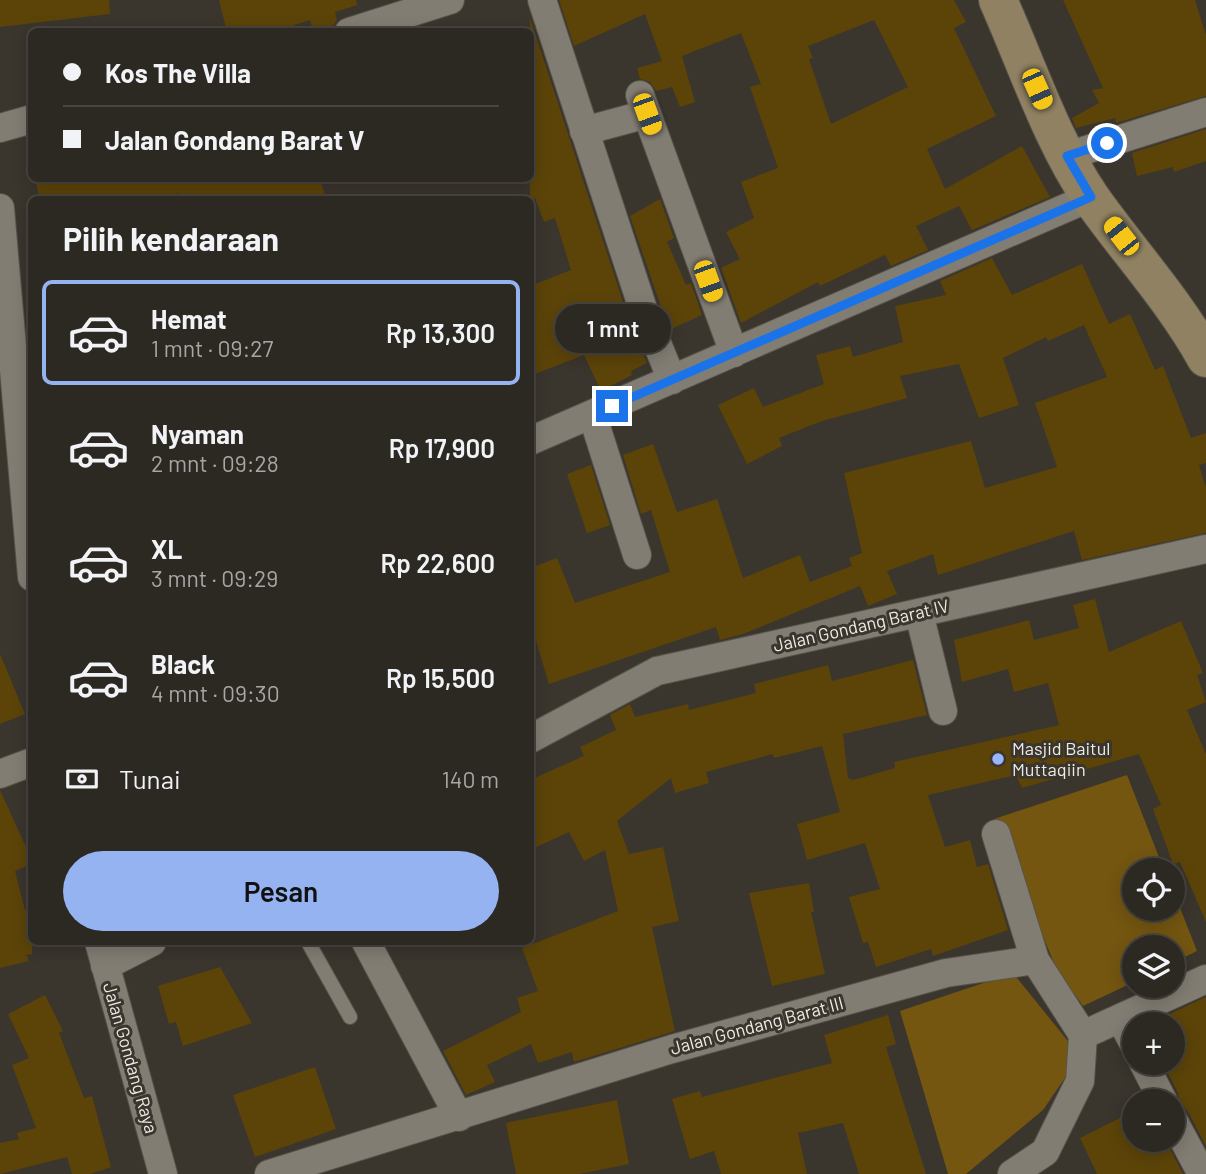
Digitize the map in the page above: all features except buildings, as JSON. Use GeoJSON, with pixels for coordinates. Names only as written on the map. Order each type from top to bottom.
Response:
{"type":"FeatureCollection","features":[{"type":"Feature","properties":{"kind":"main road"},"geometry":{"type":"LineString","coordinates":[[998,0],[1067,156],[1091,197],[1182,315],[1206,358]]}},
{"type":"Feature","properties":{"kind":"street"},"geometry":{"type":"LineString","coordinates":[[362,28],[450,0]]}},
{"type":"Feature","properties":{"kind":"street"},"geometry":{"type":"LineString","coordinates":[[542,0],[643,309],[672,380]]}},
{"type":"Feature","properties":{"kind":"street"},"geometry":{"type":"LineString","coordinates":[[584,131],[643,105],[734,353]]}},
{"type":"Feature","properties":{"kind":"street"},"geometry":{"type":"LineString","coordinates":[[1067,156],[1206,112]]}},
{"type":"Feature","properties":{"kind":"street"},"geometry":{"type":"LineString","coordinates":[[0,128],[28,120]]}},
{"type":"Feature","properties":{"kind":"street"},"geometry":{"type":"LineString","coordinates":[[534,438],[1091,197]]}},
{"type":"Feature","properties":{"kind":"street"},"geometry":{"type":"LineString","coordinates":[[0,208],[28,531]]}},
{"type":"Feature","properties":{"kind":"street"},"geometry":{"type":"LineString","coordinates":[[592,414],[637,555]]}},
{"type":"Feature","properties":{"kind":"street","name":"Jalan Gondang Barat IV"},"geometry":{"type":"LineString","coordinates":[[534,737],[657,671],[1206,549]]}},
{"type":"Feature","properties":{"kind":"street"},"geometry":{"type":"LineString","coordinates":[[919,613],[943,710]]}},
{"type":"Feature","properties":{"kind":"street"},"geometry":{"type":"LineString","coordinates":[[0,774],[28,764]]}},
{"type":"Feature","properties":{"kind":"street"},"geometry":{"type":"LineString","coordinates":[[996,834],[1035,960],[1083,1035],[1080,1081],[1045,1152],[1012,1174]]}},
{"type":"Feature","properties":{"kind":"street"},"geometry":{"type":"LineString","coordinates":[[102,954],[140,945]]}},
{"type":"Feature","properties":{"kind":"street"},"geometry":{"type":"LineString","coordinates":[[368,945],[459,1117]]}},
{"type":"Feature","properties":{"kind":"street","name":"Jalan Gondang Raya"},"geometry":{"type":"LineString","coordinates":[[102,954],[163,1174]]}},
{"type":"Feature","properties":{"kind":"street","name":"Jalan Gondang Barat III"},"geometry":{"type":"LineString","coordinates":[[269,1174],[672,1049],[946,974],[1035,960]]}},
{"type":"Feature","properties":{"kind":"street"},"geometry":{"type":"LineString","coordinates":[[1083,1035],[1206,979]]}},
{"type":"Feature","properties":{"kind":"street"},"geometry":{"type":"LineString","coordinates":[[1120,1018],[1122,1022]]}},
{"type":"Feature","properties":{"kind":"street"},"geometry":{"type":"LineString","coordinates":[[1185,1142],[1202,1174]]}},
{"type":"Feature","properties":{"kind":"lane"},"geometry":{"type":"LineString","coordinates":[[309,945],[350,1017]]}},
{"type":"Feature","properties":{"kind":"shaded area"},"geometry":{"type":"Polygon","coordinates":[[[1127,775],[1159,858],[1122,858],[1122,921],[1185,920],[1197,951],[1185,957],[1185,935],[1122,935],[1122,988],[1083,1006],[1057,970],[994,819],[1127,775]]]}},
{"type":"Feature","properties":{"kind":"shaded area"},"geometry":{"type":"Polygon","coordinates":[[[1013,973],[1080,1056],[1043,1110],[966,1174],[948,1174],[900,1011],[1013,973]]]}},
{"type":"Feature","properties":{"kind":"place","name":"Masjid Baitul Muttaqiin"},"geometry":{"type":"Point","coordinates":[998,759]}},
{"type":"Feature","properties":{"kind":"route"},"geometry":{"type":"LineString","coordinates":[[612,406],[1091,197],[1067,156],[1107,143]]}}]}
